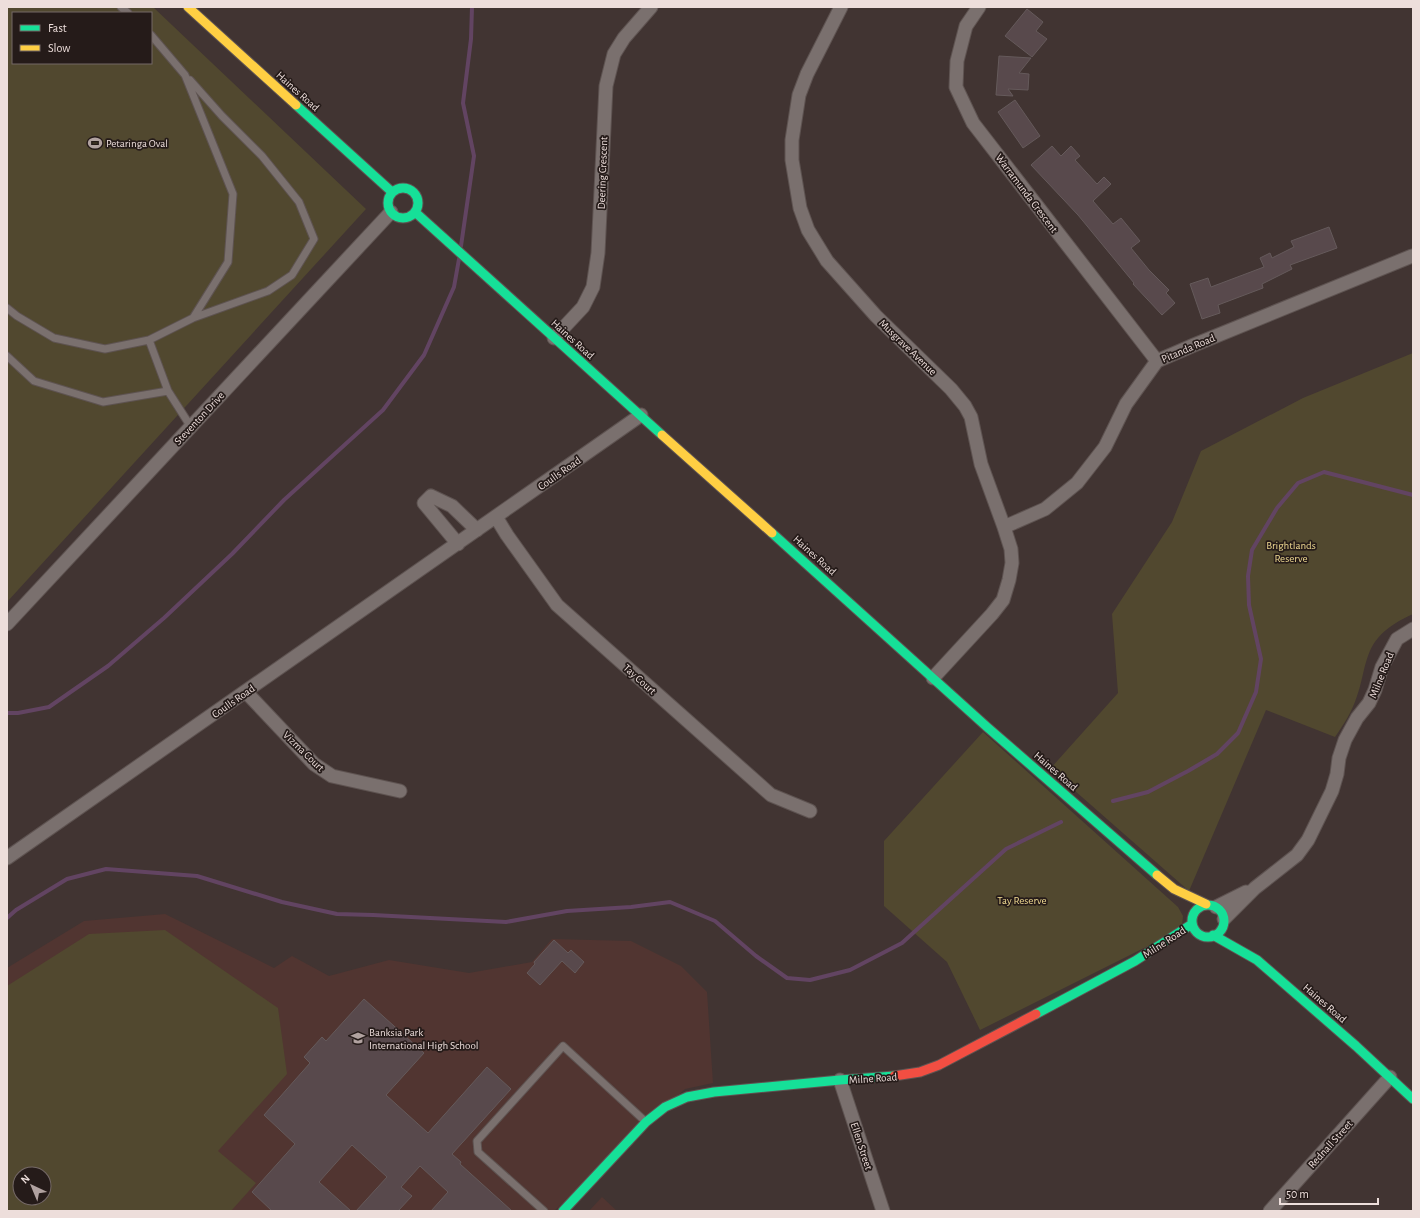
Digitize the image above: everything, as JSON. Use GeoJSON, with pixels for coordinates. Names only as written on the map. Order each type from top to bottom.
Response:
{"type":"FeatureCollection","features":[{"type":"Feature","properties":{"kind":"main road","name":"Haines Road"},"geometry":{"type":"LineString","coordinates":[[188,7],[392,192]]}},
{"type":"Feature","properties":{"kind":"main road"},"geometry":{"type":"LineString","coordinates":[[407,188],[415,193],[419,203],[416,212],[408,218],[398,217],[391,212],[388,202],[392,192],[396,189],[407,188]]}},
{"type":"Feature","properties":{"kind":"main road","name":"Haines Road"},"geometry":{"type":"LineString","coordinates":[[416,212],[467,260],[1118,842],[1174,889],[1211,906]]}},
{"type":"Feature","properties":{"kind":"main road"},"geometry":{"type":"LineString","coordinates":[[1174,889],[1192,921],[1194,929],[1202,936]]}},
{"type":"Feature","properties":{"kind":"main road"},"geometry":{"type":"LineString","coordinates":[[1192,921],[1197,909],[1211,906],[1220,910],[1223,922],[1257,960]]}},
{"type":"Feature","properties":{"kind":"main road","name":"Milne Road"},"geometry":{"type":"LineString","coordinates":[[563,1211],[646,1122],[665,1107],[687,1097],[714,1092],[840,1080],[901,1076],[926,1070],[1135,961],[1192,921]]}},
{"type":"Feature","properties":{"kind":"main road"},"geometry":{"type":"LineString","coordinates":[[1190,940],[1202,936],[1208,937],[1218,933],[1223,922]]}},
{"type":"Feature","properties":{"kind":"main road","name":"Haines Road"},"geometry":{"type":"LineString","coordinates":[[1214,935],[1257,960],[1356,1046],[1413,1099]]}},
{"type":"Feature","properties":{"kind":"main road"},"geometry":{"type":"LineString","coordinates":[[1135,961],[1177,945]]}},
{"type":"Feature","properties":{"kind":"street","name":"Deering Crescent"},"geometry":{"type":"LineString","coordinates":[[554,338],[583,307],[593,287],[598,253],[606,86],[614,54],[624,38],[651,7]]}},
{"type":"Feature","properties":{"kind":"street","name":"Musgrave Avenue"},"geometry":{"type":"LineString","coordinates":[[841,7],[807,74],[799,95],[792,140],[792,160],[800,208],[808,230],[827,261],[876,316],[951,388],[965,406],[972,424],[981,464],[1011,549],[1012,563],[1003,600],[933,678]]}},
{"type":"Feature","properties":{"kind":"street","name":"Warramunda Crescent"},"geometry":{"type":"LineString","coordinates":[[979,7],[966,26],[957,61],[956,87],[973,123],[1157,361]]}},
{"type":"Feature","properties":{"kind":"street","name":"Steventon Drive"},"geometry":{"type":"LineString","coordinates":[[7,624],[391,212]]}},
{"type":"Feature","properties":{"kind":"street","name":"Pitanda Road"},"geometry":{"type":"LineString","coordinates":[[1004,527],[1044,509],[1076,483],[1105,447],[1126,404],[1157,361],[1412,256]]}},
{"type":"Feature","properties":{"kind":"street","name":"Coulls Road"},"geometry":{"type":"LineString","coordinates":[[7,858],[641,415]]}},
{"type":"Feature","properties":{"kind":"street"},"geometry":{"type":"LineString","coordinates":[[458,544],[424,503],[431,496],[452,506],[477,530]]}},
{"type":"Feature","properties":{"kind":"street","name":"Tay Court"},"geometry":{"type":"LineString","coordinates":[[496,517],[507,535],[557,605],[771,795],[810,811]]}},
{"type":"Feature","properties":{"kind":"street","name":"Milne Road"},"geometry":{"type":"LineString","coordinates":[[1223,922],[1255,888],[1296,855],[1308,840],[1332,791],[1339,758],[1345,740],[1357,718],[1369,703],[1376,690],[1382,667],[1397,639],[1413,629]]}},
{"type":"Feature","properties":{"kind":"street","name":"Vizma Court"},"geometry":{"type":"LineString","coordinates":[[246,692],[314,764],[332,776],[400,791]]}},
{"type":"Feature","properties":{"kind":"street"},"geometry":{"type":"LineString","coordinates":[[1211,906],[1255,888]]}},
{"type":"Feature","properties":{"kind":"street","name":"Rednall Street"},"geometry":{"type":"LineString","coordinates":[[1270,1211],[1390,1077]]}},
{"type":"Feature","properties":{"kind":"street","name":"Ellen Street"},"geometry":{"type":"LineString","coordinates":[[840,1080],[883,1211]]}},
{"type":"Feature","properties":{"kind":"lane"},"geometry":{"type":"LineString","coordinates":[[7,308],[17,316],[54,338],[98,348],[105,349],[149,340],[193,318],[268,291],[292,275],[314,239],[299,202],[262,156],[222,116],[152,36]]}},
{"type":"Feature","properties":{"kind":"lane"},"geometry":{"type":"LineString","coordinates":[[185,75],[233,194],[228,262],[193,318]]}},
{"type":"Feature","properties":{"kind":"lane"},"geometry":{"type":"LineString","coordinates":[[149,340],[168,391],[190,427]]}},
{"type":"Feature","properties":{"kind":"lane"},"geometry":{"type":"LineString","coordinates":[[7,356],[34,381],[103,402],[168,391]]}},
{"type":"Feature","properties":{"kind":"lane"},"geometry":{"type":"LineString","coordinates":[[544,1211],[478,1152],[477,1142],[563,1046],[646,1122]]}},
{"type":"Feature","properties":{"kind":"shaded area","name":"Banksia Park International High School"},"geometry":{"type":"Polygon","coordinates":[[[165,914],[274,968],[292,956],[329,976],[389,960],[469,973],[532,962],[552,939],[631,941],[681,966],[707,992],[713,1083],[685,1089],[554,1211],[7,1211],[7,968],[84,921],[165,914]]]}},
{"type":"Feature","properties":{"kind":"shaded area"},"geometry":{"type":"Polygon","coordinates":[[[602,1197],[617,1211],[589,1211],[602,1197]]]}},
{"type":"Feature","properties":{"kind":"green space"},"geometry":{"type":"Polygon","coordinates":[[[7,7],[153,7],[366,209],[7,602],[7,7]]]}},
{"type":"Feature","properties":{"kind":"green space","name":"Brightlands Reserve"},"geometry":{"type":"Polygon","coordinates":[[[1413,353],[1413,614],[1390,627],[1373,644],[1353,707],[1345,723],[1335,737],[1266,710],[1189,891],[1050,769],[1118,693],[1112,614],[1172,522],[1201,451],[1303,398],[1413,353]]]}},
{"type":"Feature","properties":{"kind":"green space","name":"Tay Reserve"},"geometry":{"type":"Polygon","coordinates":[[[983,732],[1178,907],[1183,916],[1182,926],[1174,933],[980,1030],[947,962],[884,906],[884,841],[983,732]]]}},
{"type":"Feature","properties":{"kind":"green space"},"geometry":{"type":"Polygon","coordinates":[[[165,930],[278,1008],[287,1074],[218,1151],[256,1183],[231,1211],[7,1211],[7,986],[89,934],[165,930]]]}},
{"type":"Feature","properties":{"kind":"building"},"geometry":{"type":"Polygon","coordinates":[[[1027,9],[1043,22],[1036,31],[1047,39],[1032,57],[1005,36],[1027,9]]]}},
{"type":"Feature","properties":{"kind":"building"},"geometry":{"type":"Polygon","coordinates":[[[999,56],[1031,58],[1019,73],[1029,74],[1028,90],[1008,89],[1013,96],[996,95],[999,56]]]}},
{"type":"Feature","properties":{"kind":"building"},"geometry":{"type":"Polygon","coordinates":[[[1015,100],[1040,136],[1023,148],[998,112],[1015,100]]]}},
{"type":"Feature","properties":{"kind":"building"},"geometry":{"type":"Polygon","coordinates":[[[1052,146],[1061,156],[1071,146],[1080,156],[1075,160],[1097,184],[1104,177],[1111,184],[1093,201],[1113,224],[1121,218],[1140,241],[1131,248],[1149,270],[1169,290],[1166,293],[1175,303],[1162,315],[1133,284],[1134,283],[1078,215],[1031,165],[1052,146]]]}},
{"type":"Feature","properties":{"kind":"building"},"geometry":{"type":"Polygon","coordinates":[[[1329,227],[1337,248],[1290,265],[1292,269],[1262,284],[1263,288],[1218,305],[1220,313],[1202,319],[1190,284],[1208,278],[1211,287],[1264,267],[1260,258],[1270,253],[1272,258],[1294,247],[1291,241],[1329,227]]]}},
{"type":"Feature","properties":{"kind":"building"},"geometry":{"type":"Polygon","coordinates":[[[554,940],[568,953],[571,950],[584,962],[575,973],[562,961],[540,985],[527,973],[535,964],[534,962],[554,940]]]}},
{"type":"Feature","properties":{"kind":"building"},"geometry":{"type":"Polygon","coordinates":[[[364,999],[424,1053],[386,1095],[428,1133],[487,1067],[511,1089],[452,1154],[461,1162],[460,1164],[512,1211],[431,1211],[448,1192],[420,1166],[401,1187],[412,1196],[398,1211],[356,1211],[387,1177],[352,1145],[319,1182],[351,1211],[272,1211],[252,1192],[295,1144],[264,1115],[310,1063],[304,1057],[322,1037],[326,1041],[364,999]]]}},
{"type":"Feature","properties":{"kind":"waterway"},"geometry":{"type":"LineString","coordinates":[[461,246],[474,156],[463,103],[471,39],[472,7]]}},
{"type":"Feature","properties":{"kind":"waterway"},"geometry":{"type":"LineString","coordinates":[[7,713],[18,713],[49,707],[108,666],[164,618],[232,554],[284,500],[383,410],[424,355],[454,287],[459,259]]}},
{"type":"Feature","properties":{"kind":"waterway"},"geometry":{"type":"LineString","coordinates":[[1113,801],[1148,792],[1188,771],[1217,754],[1238,733],[1256,692],[1261,659],[1249,605],[1248,576],[1252,550],[1277,508],[1298,483],[1324,472],[1413,495]]}},
{"type":"Feature","properties":{"kind":"waterway"},"geometry":{"type":"LineString","coordinates":[[7,918],[16,910],[67,879],[106,869],[197,876],[282,902],[337,914],[506,922],[567,911],[631,907],[670,902],[715,921],[756,956],[787,978],[810,980],[850,970],[902,943],[1006,849],[1061,822]]}},
{"type":"Feature","properties":{"kind":"traffic: fast"},"geometry":{"type":"LineString","coordinates":[[296,105],[392,192]]}},
{"type":"Feature","properties":{"kind":"traffic: fast"},"geometry":{"type":"LineString","coordinates":[[403,188],[414,192],[418,203],[414,214],[403,218],[392,214],[388,203],[392,192],[403,188]]}},
{"type":"Feature","properties":{"kind":"traffic: fast"},"geometry":{"type":"LineString","coordinates":[[415,212],[662,435]]}},
{"type":"Feature","properties":{"kind":"traffic: fast"},"geometry":{"type":"LineString","coordinates":[[772,533],[987,727],[1157,875]]}},
{"type":"Feature","properties":{"kind":"traffic: fast"},"geometry":{"type":"LineString","coordinates":[[1205,905],[1211,905],[1221,912],[1224,921],[1223,927],[1217,934],[1211,937],[1205,937],[1195,930],[1192,924],[1192,918],[1199,908],[1205,905]]}},
{"type":"Feature","properties":{"kind":"traffic: fast"},"geometry":{"type":"LineString","coordinates":[[1036,1014],[1135,961],[1192,924]]}},
{"type":"Feature","properties":{"kind":"traffic: fast"},"geometry":{"type":"LineString","coordinates":[[1213,935],[1257,960],[1356,1046],[1413,1099]]}},
{"type":"Feature","properties":{"kind":"traffic: fast"},"geometry":{"type":"LineString","coordinates":[[563,1211],[646,1122],[665,1107],[687,1097],[714,1092],[894,1076]]}},
{"type":"Feature","properties":{"kind":"traffic: slow"},"geometry":{"type":"LineString","coordinates":[[188,7],[296,105]]}},
{"type":"Feature","properties":{"kind":"traffic: slow"},"geometry":{"type":"LineString","coordinates":[[662,435],[772,533]]}},
{"type":"Feature","properties":{"kind":"traffic: slow"},"geometry":{"type":"LineString","coordinates":[[1157,875],[1174,889],[1206,904]]}},
{"type":"Feature","properties":{"kind":"traffic: jam"},"geometry":{"type":"LineString","coordinates":[[894,1076],[920,1072],[939,1065],[1036,1014]]}},
{"type":"Feature","properties":{"kind":"place","name":"Petaringa Oval"},"geometry":{"type":"Point","coordinates":[95,143]}},
{"type":"Feature","properties":{"kind":"place","name":"Banksia Park International High School"},"geometry":{"type":"Point","coordinates":[358,1038]}}]}
